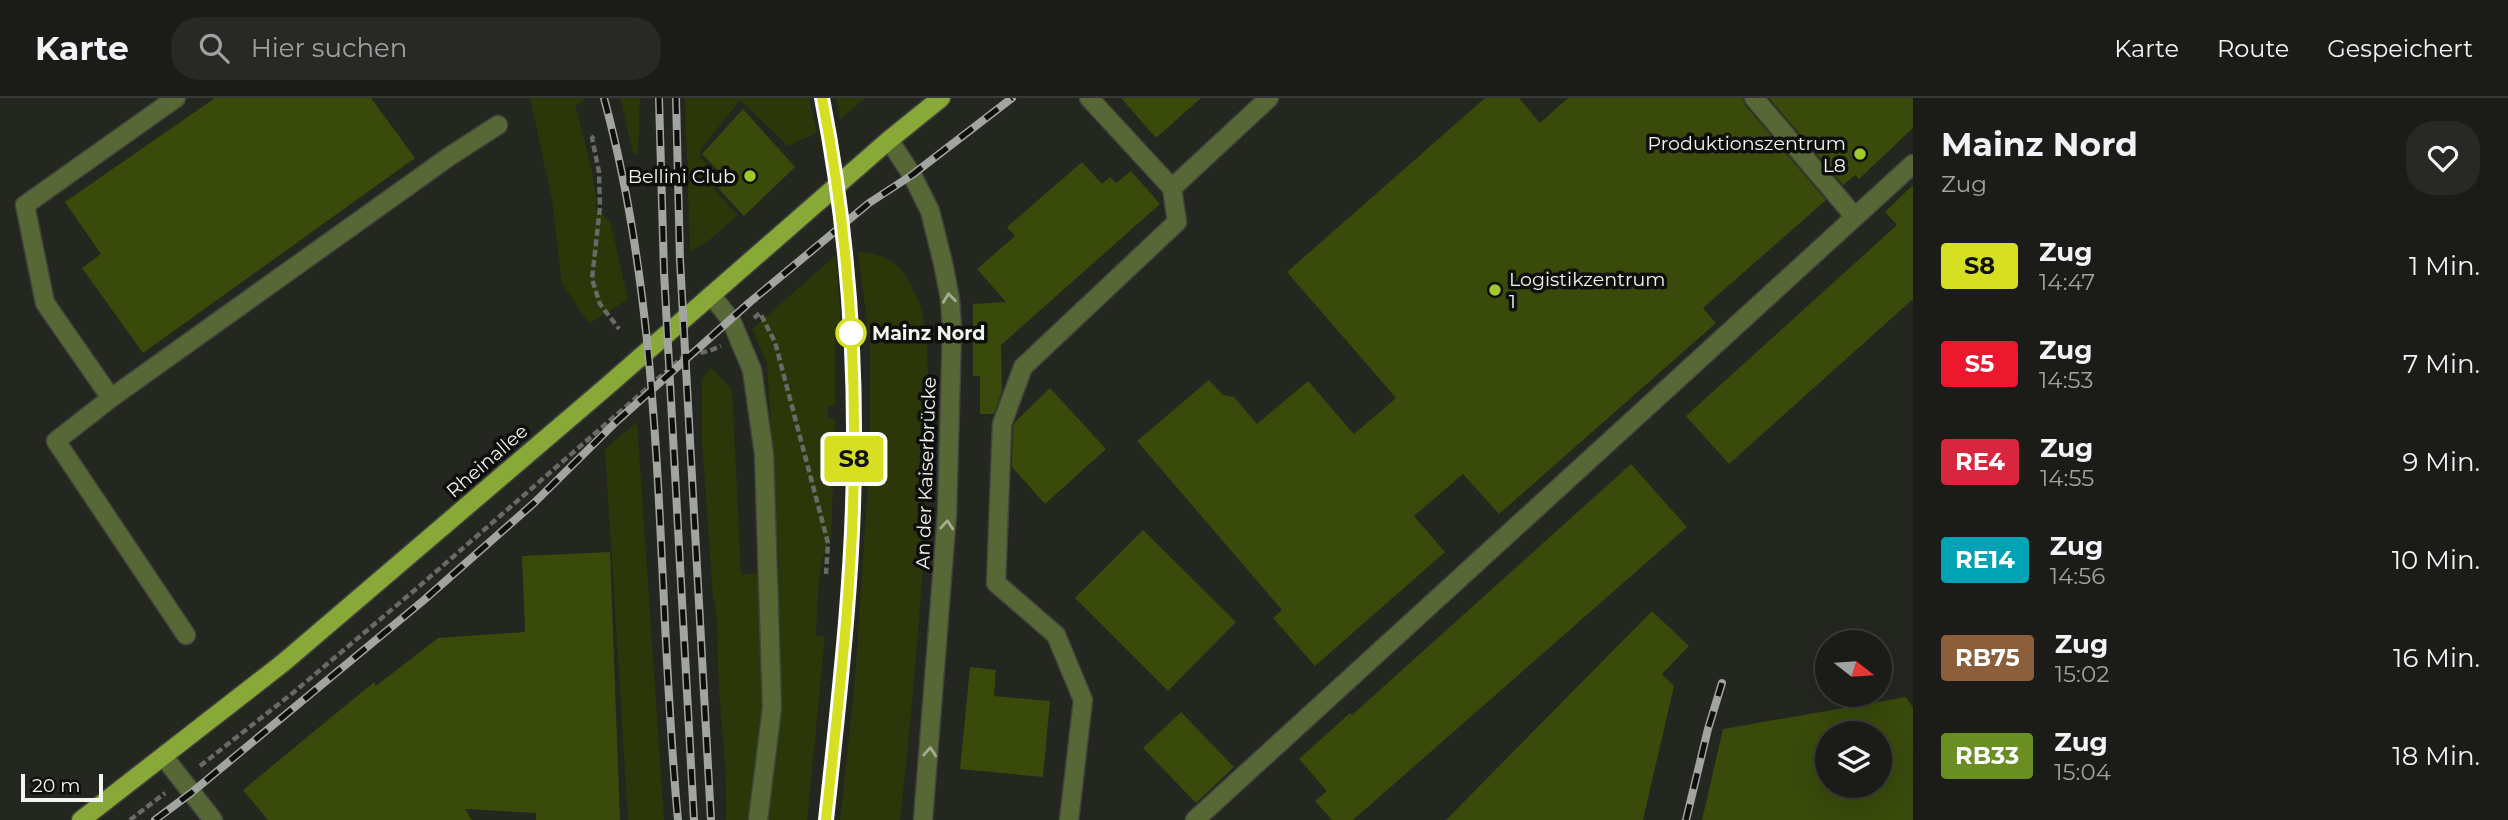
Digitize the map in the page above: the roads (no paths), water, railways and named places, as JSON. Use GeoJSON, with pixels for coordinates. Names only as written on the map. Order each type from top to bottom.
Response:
{"type":"FeatureCollection","features":[{"type":"Feature","properties":{"kind":"main road","name":"Rheinallee"},"geometry":{"type":"LineString","coordinates":[[911,121],[933,98]]}},
{"type":"Feature","properties":{"kind":"main road","name":"Rheinallee"},"geometry":{"type":"LineString","coordinates":[[81,820],[283,663],[911,121],[942,98]]}},
{"type":"Feature","properties":{"kind":"street"},"geometry":{"type":"LineString","coordinates":[[111,398],[45,303],[25,205],[176,98]]}},
{"type":"Feature","properties":{"kind":"street"},"geometry":{"type":"LineString","coordinates":[[1069,820],[1083,699],[1056,635],[996,583],[1002,424],[1023,367],[1177,222],[1171,188],[1088,98]]}},
{"type":"Feature","properties":{"kind":"street"},"geometry":{"type":"LineString","coordinates":[[1171,188],[1269,98]]}},
{"type":"Feature","properties":{"kind":"street"},"geometry":{"type":"LineString","coordinates":[[1754,98],[1855,216]]}},
{"type":"Feature","properties":{"kind":"street"},"geometry":{"type":"LineString","coordinates":[[186,635],[56,441],[111,398],[450,156],[498,125]]}},
{"type":"Feature","properties":{"kind":"street","name":"An der Kaiserbrücke"},"geometry":{"type":"LineString","coordinates":[[889,140],[912,175],[930,211],[946,275],[952,330],[947,514],[923,820]]}},
{"type":"Feature","properties":{"kind":"street"},"geometry":{"type":"LineString","coordinates":[[1195,820],[1913,164]]}},
{"type":"Feature","properties":{"kind":"street"},"geometry":{"type":"LineString","coordinates":[[711,295],[738,332],[752,370],[764,454],[772,708],[758,820]]}},
{"type":"Feature","properties":{"kind":"street"},"geometry":{"type":"LineString","coordinates":[[163,757],[213,820]]}},
{"type":"Feature","properties":{"kind":"railway"},"geometry":{"type":"LineString","coordinates":[[604,98],[625,187],[649,366],[678,820]]}},
{"type":"Feature","properties":{"kind":"railway"},"geometry":{"type":"LineString","coordinates":[[659,98],[664,272],[694,820]]}},
{"type":"Feature","properties":{"kind":"railway"},"geometry":{"type":"LineString","coordinates":[[676,98],[680,260],[711,820]]}},
{"type":"Feature","properties":{"kind":"railway"},"geometry":{"type":"LineString","coordinates":[[822,98],[837,185],[847,273],[854,406],[849,589],[826,820]]}},
{"type":"Feature","properties":{"kind":"railway"},"geometry":{"type":"LineString","coordinates":[[155,820],[424,600],[534,503],[617,421],[750,302],[869,203],[912,175],[1012,98]]}},
{"type":"Feature","properties":{"kind":"railway"},"geometry":{"type":"LineString","coordinates":[[1686,820],[1722,683]]}},
{"type":"Feature","properties":{"kind":"train","name":"S8"},"geometry":{"type":"LineString","coordinates":[[822,98],[839,192],[846,254],[853,358],[855,452],[845,630],[826,820]]}},
{"type":"Feature","properties":{"kind":"place","name":"Produktionszentrum L8"},"geometry":{"type":"Point","coordinates":[1860,154]}},
{"type":"Feature","properties":{"kind":"place","name":"Bellini Club"},"geometry":{"type":"Point","coordinates":[750,176]}},
{"type":"Feature","properties":{"kind":"place","name":"Logistikzentrum 1"},"geometry":{"type":"Point","coordinates":[1495,290]}},
{"type":"Feature","properties":{"kind":"place","name":"Mainz Nord"},"geometry":{"type":"Point","coordinates":[851,333]}}]}
